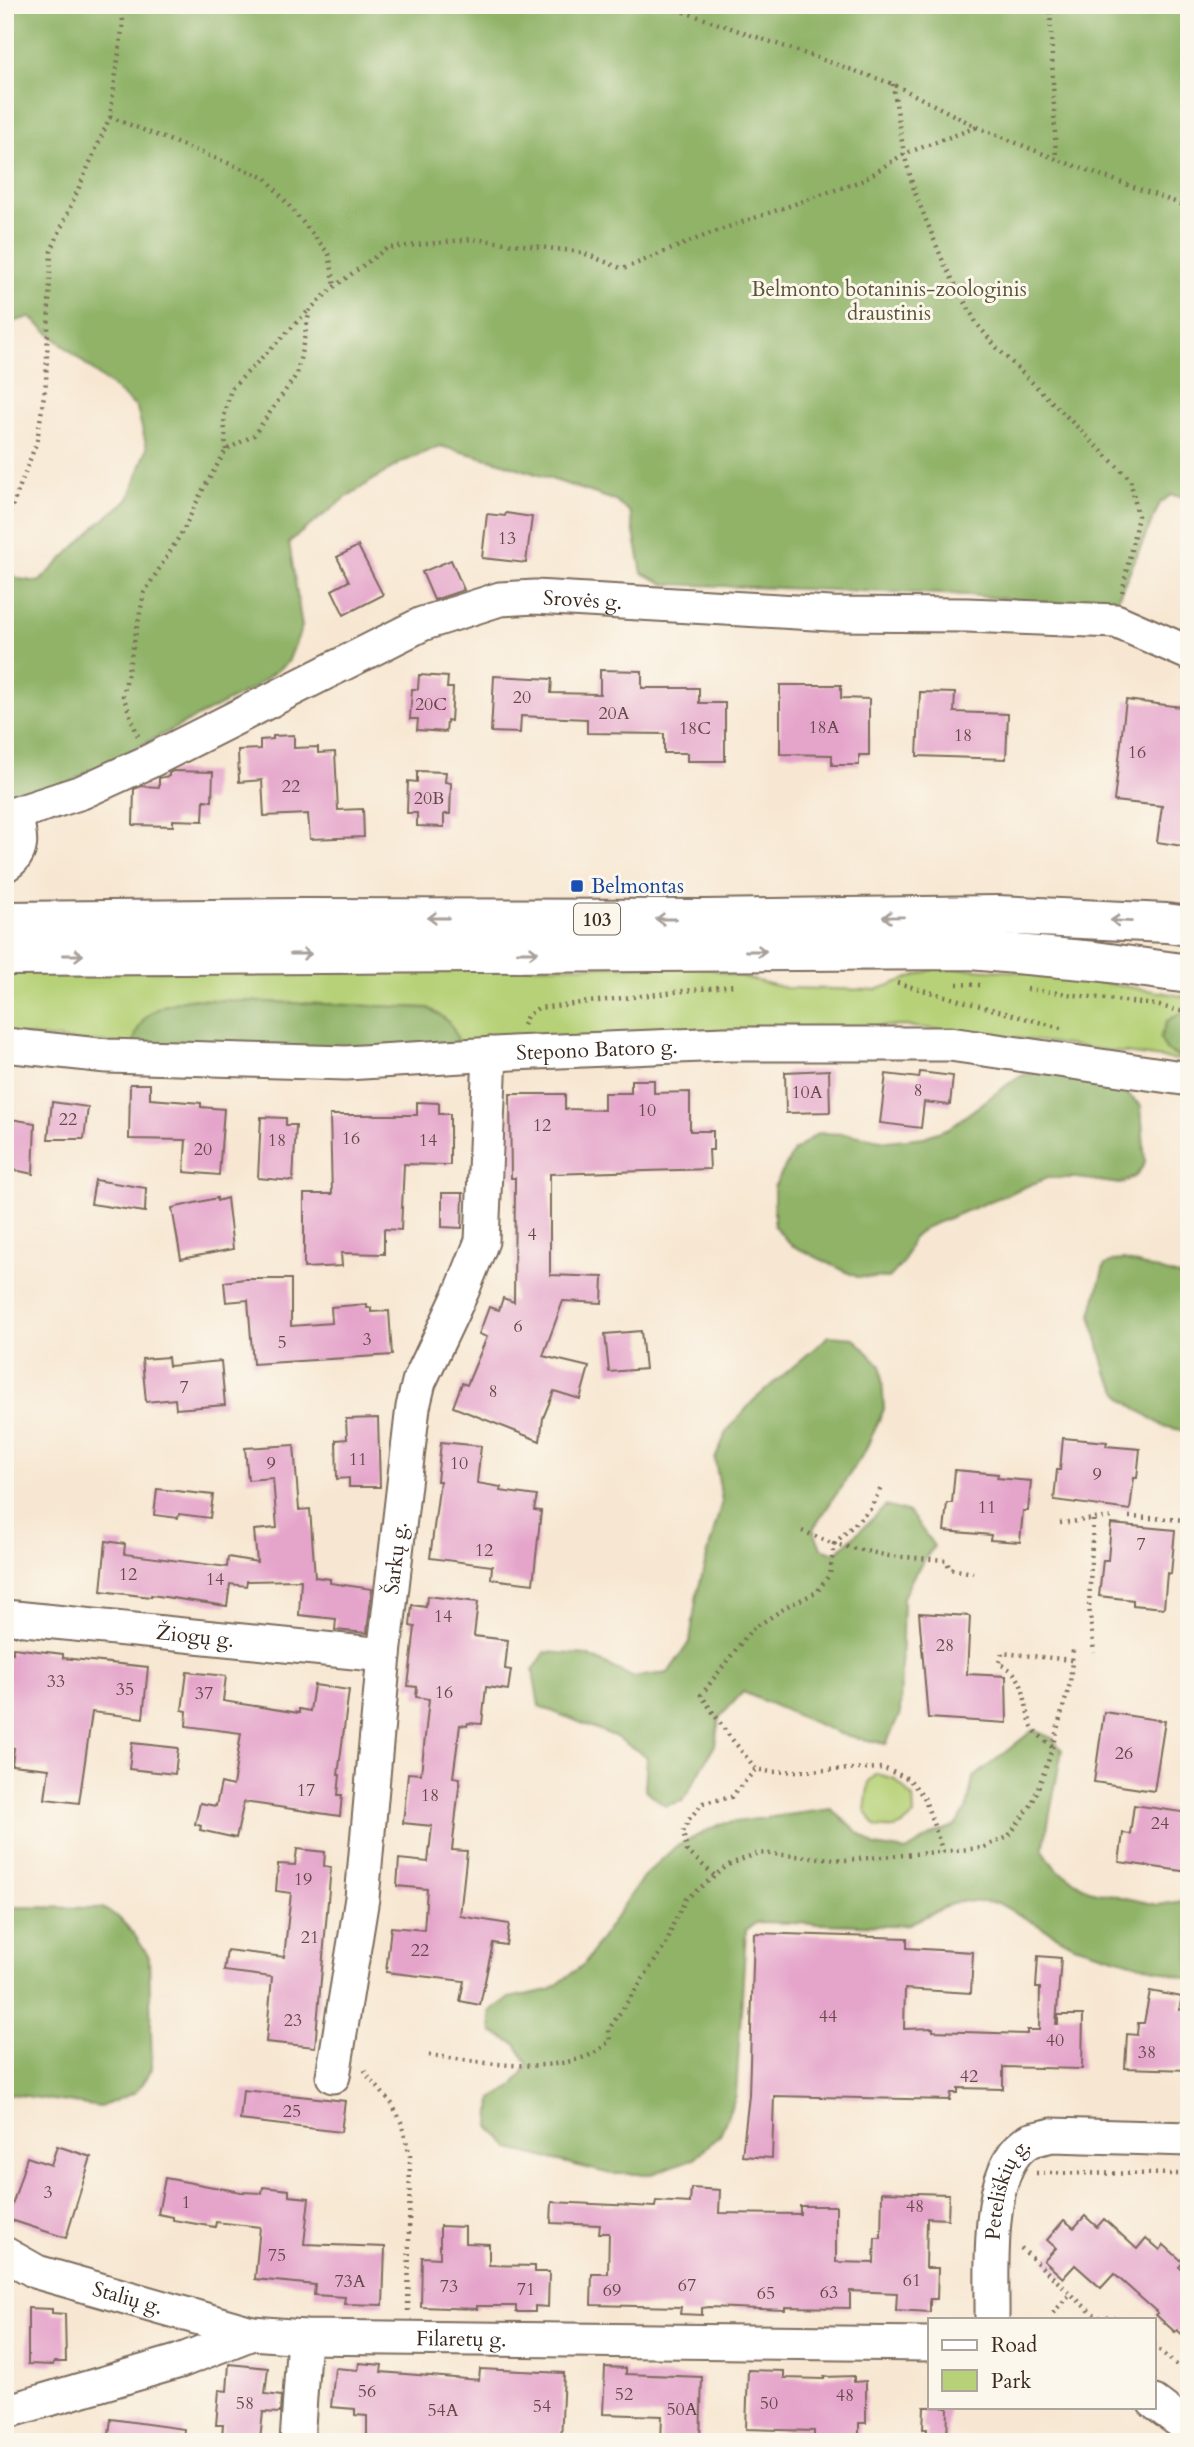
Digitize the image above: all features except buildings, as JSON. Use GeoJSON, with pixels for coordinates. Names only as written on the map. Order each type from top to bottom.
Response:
{"type":"FeatureCollection","features":[{"type":"Feature","properties":{"kind":"main road","name":"103"},"geometry":{"type":"LineString","coordinates":[[5,921],[302,918],[705,919],[997,915],[1189,926]]}},
{"type":"Feature","properties":{"kind":"main road","name":"103"},"geometry":{"type":"LineString","coordinates":[[5,956],[970,950],[1095,961],[1184,974]]}},
{"type":"Feature","properties":{"kind":"street","name":"Srovės g."},"geometry":{"type":"LineString","coordinates":[[5,865],[19,852],[21,840],[10,816],[82,792],[148,762],[422,624],[500,599],[535,597],[831,614],[967,615],[1116,621],[1189,653]]}},
{"type":"Feature","properties":{"kind":"street","name":"Stepono Batoro g."},"geometry":{"type":"LineString","coordinates":[[5,1045],[107,1056],[346,1063],[501,1053],[725,1044],[950,1045],[1189,1079]]}},
{"type":"Feature","properties":{"kind":"street","name":"Šarkų g."},"geometry":{"type":"LineString","coordinates":[[333,2076],[362,1898],[384,1655],[413,1407],[419,1382],[462,1291],[482,1241],[501,1053]]}},
{"type":"Feature","properties":{"kind":"street","name":"Žiogų g."},"geometry":{"type":"LineString","coordinates":[[5,1617],[384,1655]]}},
{"type":"Feature","properties":{"kind":"street","name":"Peteliškių g."},"geometry":{"type":"LineString","coordinates":[[992,2318],[995,2223],[1000,2182],[1010,2161],[1020,2149],[1031,2140],[1052,2135],[1189,2139]]}},
{"type":"Feature","properties":{"kind":"street","name":"Stalių g."},"geometry":{"type":"LineString","coordinates":[[5,2254],[37,2272],[253,2333]]}},
{"type":"Feature","properties":{"kind":"street","name":"Filaretų g."},"geometry":{"type":"LineString","coordinates":[[5,2412],[180,2361],[253,2333],[304,2337],[928,2344]]}},
{"type":"Feature","properties":{"kind":"street"},"geometry":{"type":"LineString","coordinates":[[298,2442],[304,2337]]}},
{"type":"Feature","properties":{"kind":"street"},"geometry":{"type":"LineString","coordinates":[[1156,2403],[1189,2428]]}},
{"type":"Feature","properties":{"kind":"path"},"geometry":{"type":"LineString","coordinates":[[5,526],[37,441],[46,382],[51,251],[110,117],[123,23],[122,5]]}},
{"type":"Feature","properties":{"kind":"path"},"geometry":{"type":"LineString","coordinates":[[664,5],[893,84],[977,127],[1189,207]]}},
{"type":"Feature","properties":{"kind":"path"},"geometry":{"type":"LineString","coordinates":[[1050,5],[1056,159]]}},
{"type":"Feature","properties":{"kind":"path"},"geometry":{"type":"LineString","coordinates":[[893,84],[904,154],[915,193],[939,254],[977,324],[997,348],[1130,479],[1138,516],[1121,596]]}},
{"type":"Feature","properties":{"kind":"path"},"geometry":{"type":"LineString","coordinates":[[110,117],[266,178],[329,254],[335,286]]}},
{"type":"Feature","properties":{"kind":"path"},"geometry":{"type":"LineString","coordinates":[[226,450],[224,416],[231,389],[335,286],[387,248],[473,239],[581,252],[623,269],[711,233],[861,181],[904,154],[977,127]]}},
{"type":"Feature","properties":{"kind":"path"},"geometry":{"type":"LineString","coordinates":[[148,762],[123,696],[144,593],[184,529],[226,450],[254,435],[297,374],[310,309]]}},
{"type":"Feature","properties":{"kind":"path"},"geometry":{"type":"LineString","coordinates":[[918,983],[891,982],[1066,1030]]}},
{"type":"Feature","properties":{"kind":"path"},"geometry":{"type":"LineString","coordinates":[[501,1053],[527,1016],[538,1008],[745,984]]}},
{"type":"Feature","properties":{"kind":"path"},"geometry":{"type":"LineString","coordinates":[[946,984],[986,985]]}},
{"type":"Feature","properties":{"kind":"path"},"geometry":{"type":"LineString","coordinates":[[1026,989],[1156,1005],[1189,1013]]}},
{"type":"Feature","properties":{"kind":"path"},"geometry":{"type":"LineString","coordinates":[[882,1486],[870,1509],[834,1544],[830,1574],[817,1592],[788,1606],[751,1630],[701,1695],[756,1769],[771,1772],[883,1768],[909,1779],[924,1797],[943,1852]]}},
{"type":"Feature","properties":{"kind":"path"},"geometry":{"type":"LineString","coordinates":[[1060,1523],[1112,1517]]}},
{"type":"Feature","properties":{"kind":"path"},"geometry":{"type":"LineString","coordinates":[[1129,1517],[1189,1520]]}},
{"type":"Feature","properties":{"kind":"path"},"geometry":{"type":"LineString","coordinates":[[1093,1520],[1089,1606],[1094,1653]]}},
{"type":"Feature","properties":{"kind":"path"},"geometry":{"type":"LineString","coordinates":[[802,1531],[834,1544],[889,1556],[947,1560],[950,1569],[973,1573]]}},
{"type":"Feature","properties":{"kind":"path"},"geometry":{"type":"LineString","coordinates":[[429,2054],[538,2066],[594,2054],[610,2041],[609,2029],[667,1943],[686,1899],[727,1865],[758,1853],[847,1860],[982,1848],[1008,1837],[1032,1804],[1052,1747],[1070,1683],[1073,1650]]}},
{"type":"Feature","properties":{"kind":"path"},"geometry":{"type":"LineString","coordinates":[[1052,1747],[1033,1728],[1012,1668],[999,1664],[1002,1653],[1072,1660]]}},
{"type":"Feature","properties":{"kind":"path"},"geometry":{"type":"LineString","coordinates":[[714,1875],[687,1851],[682,1832],[703,1803],[731,1797],[756,1769]]}},
{"type":"Feature","properties":{"kind":"path"},"geometry":{"type":"LineString","coordinates":[[365,2070],[392,2104],[401,2122],[410,2156],[407,2338]]}},
{"type":"Feature","properties":{"kind":"path"},"geometry":{"type":"LineString","coordinates":[[1004,2173],[1189,2174]]}},
{"type":"Feature","properties":{"kind":"path"},"geometry":{"type":"LineString","coordinates":[[995,2223],[1096,2317],[1110,2318]]}},
{"type":"Feature","properties":{"kind":"path"},"geometry":{"type":"LineString","coordinates":[[1053,2313],[1070,2294]]}},
{"type":"Feature","properties":{"kind":"path"},"geometry":{"type":"LineString","coordinates":[[1156,2347],[1189,2376]]}},
{"type":"Feature","properties":{"kind":"green space","name":"Belmonto botaninis-zoologinis draustinis"},"geometry":{"type":"Polygon","coordinates":[[[5,5],[1189,5],[1189,498],[1171,495],[1160,503],[1118,598],[1108,609],[968,595],[665,584],[642,573],[630,512],[614,500],[500,462],[440,446],[400,463],[348,496],[289,542],[302,627],[288,662],[252,689],[28,803],[5,806],[5,571],[19,579],[39,582],[98,524],[129,499],[147,448],[137,408],[30,317],[8,323],[5,327],[5,5]]]}},
{"type":"Feature","properties":{"kind":"green space"},"geometry":{"type":"Polygon","coordinates":[[[693,965],[786,988],[876,990],[939,967],[1042,973],[1172,994],[1189,998],[1189,1011],[1184,1011],[1166,1050],[1184,1061],[986,1034],[902,1026],[773,1028],[459,1046],[428,1008],[188,999],[162,1006],[133,1046],[5,1034],[5,972],[693,965]]]}},
{"type":"Feature","properties":{"kind":"green space"},"geometry":{"type":"Polygon","coordinates":[[[188,999],[428,1008],[449,1023],[459,1046],[300,1052],[133,1046],[145,1018],[159,1008],[188,999]]]}},
{"type":"Feature","properties":{"kind":"green space"},"geometry":{"type":"Polygon","coordinates":[[[1189,1011],[1189,1062],[1166,1050],[1160,1038],[1167,1021],[1189,1011]]]}},
{"type":"Feature","properties":{"kind":"green space"},"geometry":{"type":"Polygon","coordinates":[[[1034,1072],[1056,1073],[1125,1092],[1141,1106],[1145,1163],[1136,1176],[1120,1184],[1077,1178],[1047,1178],[924,1228],[912,1239],[903,1263],[889,1278],[857,1277],[791,1245],[774,1226],[774,1187],[794,1151],[818,1133],[848,1134],[887,1141],[924,1137],[949,1128],[1018,1077],[1034,1072]]]}},
{"type":"Feature","properties":{"kind":"green space"},"geometry":{"type":"Polygon","coordinates":[[[1124,1260],[1189,1279],[1189,1432],[1163,1426],[1124,1400],[1106,1372],[1091,1315],[1104,1266],[1112,1261],[1124,1260]]]}},
{"type":"Feature","properties":{"kind":"green space"},"geometry":{"type":"Polygon","coordinates":[[[829,1336],[854,1338],[881,1366],[884,1409],[865,1451],[813,1529],[821,1548],[836,1553],[886,1506],[910,1513],[934,1546],[903,1597],[900,1714],[886,1744],[840,1734],[743,1692],[719,1718],[715,1745],[683,1801],[665,1806],[645,1789],[647,1757],[614,1736],[539,1706],[533,1671],[545,1652],[587,1655],[632,1677],[668,1673],[690,1641],[697,1594],[722,1501],[715,1459],[727,1431],[753,1401],[829,1336]]]}},
{"type":"Feature","properties":{"kind":"green space"},"geometry":{"type":"Polygon","coordinates":[[[1033,1730],[1052,1738],[1062,1750],[1043,1850],[1056,1869],[1089,1890],[1158,1905],[1189,1900],[1189,1979],[1074,1945],[998,1903],[958,1901],[909,1924],[888,1926],[757,1922],[746,1930],[736,2095],[720,2135],[695,2158],[652,2174],[611,2174],[511,2149],[490,2127],[492,2099],[512,2087],[528,2065],[516,2044],[492,2032],[490,2012],[509,1998],[550,1990],[584,1964],[643,1877],[675,1847],[720,1824],[831,1809],[875,1846],[906,1851],[938,1832],[955,1826],[967,1808],[973,1778],[1033,1730]]]}},
{"type":"Feature","properties":{"kind":"green space"},"geometry":{"type":"Polygon","coordinates":[[[877,1774],[895,1779],[913,1798],[914,1815],[901,1826],[876,1827],[865,1810],[869,1781],[877,1774]]]}},
{"type":"Feature","properties":{"kind":"green space"},"geometry":{"type":"Polygon","coordinates":[[[5,1907],[102,1908],[118,1917],[134,1934],[149,1957],[152,2069],[136,2092],[100,2107],[5,2093],[5,1907]]]}},
{"type":"Feature","properties":{"kind":"place","name":"Belmontas"},"geometry":{"type":"Point","coordinates":[577,886]}}]}
